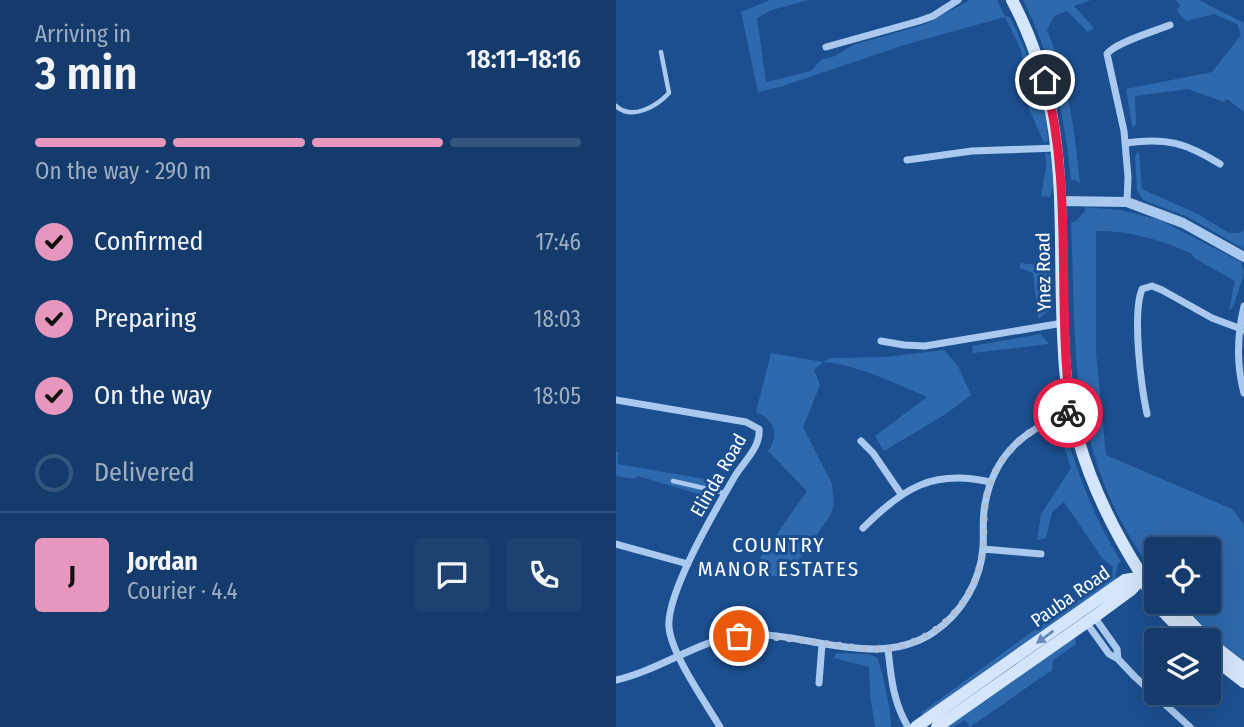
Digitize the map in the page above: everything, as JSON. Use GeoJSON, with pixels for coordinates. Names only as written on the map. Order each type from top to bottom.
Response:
{"type":"FeatureCollection","features":[{"type":"Feature","properties":{"kind":"main road","name":"Ynez Road"},"geometry":{"type":"LineString","coordinates":[[1012,0],[1041,65],[1049,94],[1057,148],[1062,201],[1065,369],[1071,412],[1091,481],[1116,532],[1150,594],[1181,628]]}},
{"type":"Feature","properties":{"kind":"main road","name":"Pauba Road"},"geometry":{"type":"LineString","coordinates":[[937,727],[1087,615],[1125,580],[1143,577]]}},
{"type":"Feature","properties":{"kind":"main road"},"geometry":{"type":"LineString","coordinates":[[1182,614],[1196,628]]}},
{"type":"Feature","properties":{"kind":"main road","name":"Pauba Road"},"geometry":{"type":"LineString","coordinates":[[916,727],[1087,615]]}},
{"type":"Feature","properties":{"kind":"main road"},"geometry":{"type":"LineString","coordinates":[[1221,651],[1244,669]]}},
{"type":"Feature","properties":{"kind":"main road"},"geometry":{"type":"LineString","coordinates":[[1221,664],[1244,682]]}},
{"type":"Feature","properties":{"kind":"street"},"geometry":{"type":"LineString","coordinates":[[827,47],[933,16],[958,0]]}},
{"type":"Feature","properties":{"kind":"street"},"geometry":{"type":"LineString","coordinates":[[1127,202],[1126,143],[1122,114],[1107,54],[1111,48],[1121,43],[1170,25]]}},
{"type":"Feature","properties":{"kind":"street"},"geometry":{"type":"LineString","coordinates":[[1126,143],[1156,140],[1190,146],[1220,164]]}},
{"type":"Feature","properties":{"kind":"street"},"geometry":{"type":"LineString","coordinates":[[907,160],[972,151],[1057,148]]}},
{"type":"Feature","properties":{"kind":"street"},"geometry":{"type":"LineString","coordinates":[[1062,201],[1127,202],[1183,223],[1244,257]]}},
{"type":"Feature","properties":{"kind":"street"},"geometry":{"type":"LineString","coordinates":[[1146,414],[1141,386],[1138,312],[1138,297],[1142,289],[1153,286],[1241,330]]}},
{"type":"Feature","properties":{"kind":"street"},"geometry":{"type":"LineString","coordinates":[[1244,306],[1238,354],[1244,393]]}},
{"type":"Feature","properties":{"kind":"street"},"geometry":{"type":"LineString","coordinates":[[881,341],[925,346],[1063,323]]}},
{"type":"Feature","properties":{"kind":"street","name":"Elinda Road"},"geometry":{"type":"LineString","coordinates":[[616,400],[746,422],[759,429],[757,445],[725,493],[688,564],[675,597],[668,627],[679,657],[720,727]]}},
{"type":"Feature","properties":{"kind":"street"},"geometry":{"type":"LineString","coordinates":[[616,680],[632,677],[709,643],[739,636],[758,635],[888,649],[932,634],[961,607],[978,572],[983,549],[984,506],[990,482],[1003,459],[1015,443],[1034,428],[1071,412]]}},
{"type":"Feature","properties":{"kind":"street"},"geometry":{"type":"LineString","coordinates":[[860,441],[873,453],[901,494]]}},
{"type":"Feature","properties":{"kind":"street"},"geometry":{"type":"LineString","coordinates":[[863,528],[901,494],[924,482],[959,477],[990,482]]}},
{"type":"Feature","properties":{"kind":"street"},"geometry":{"type":"LineString","coordinates":[[616,544],[688,564]]}},
{"type":"Feature","properties":{"kind":"street"},"geometry":{"type":"LineString","coordinates":[[983,549],[1041,554]]}},
{"type":"Feature","properties":{"kind":"street"},"geometry":{"type":"LineString","coordinates":[[1087,615],[1109,654],[1118,659],[1190,727]]}},
{"type":"Feature","properties":{"kind":"street"},"geometry":{"type":"LineString","coordinates":[[819,683],[822,644]]}},
{"type":"Feature","properties":{"kind":"street"},"geometry":{"type":"LineString","coordinates":[[888,649],[893,690],[900,713],[908,727]]}},
{"type":"Feature","properties":{"kind":"lane"},"geometry":{"type":"LineString","coordinates":[[616,106],[632,113],[660,102],[669,93],[660,52]]}},
{"type":"Feature","properties":{"kind":"lane"},"geometry":{"type":"LineString","coordinates":[[673,481],[725,493]]}},
{"type":"Feature","properties":{"kind":"shaded area"},"geometry":{"type":"Polygon","coordinates":[[[770,0],[809,0],[772,10],[757,18],[766,82],[811,71],[821,60],[835,56],[853,45],[923,25],[970,0],[997,0],[1005,16],[1010,17],[1029,61],[1040,93],[1048,141],[1044,143],[1029,109],[1021,50],[1005,17],[904,45],[758,92],[741,12],[770,0]]]}},
{"type":"Feature","properties":{"kind":"shaded area"},"geometry":{"type":"Polygon","coordinates":[[[1023,0],[1091,0],[1074,6],[1094,28],[1088,32],[1067,11],[1054,16],[1047,30],[1070,106],[1080,184],[1071,180],[1056,88],[1042,43],[1023,0]]]}},
{"type":"Feature","properties":{"kind":"shaded area"},"geometry":{"type":"Polygon","coordinates":[[[1176,0],[1199,0],[1244,23],[1244,112],[1227,99],[1224,102],[1188,89],[1135,96],[1134,127],[1126,89],[1212,72],[1241,35],[1237,24],[1214,14],[1186,21],[1177,11],[1180,5],[1176,0]]]}},
{"type":"Feature","properties":{"kind":"shaded area"},"geometry":{"type":"Polygon","coordinates":[[[1139,151],[1142,189],[1198,214],[1229,233],[1244,230],[1244,249],[1188,217],[1143,200],[1137,190],[1135,156],[1139,151]]]}},
{"type":"Feature","properties":{"kind":"shaded area"},"geometry":{"type":"Polygon","coordinates":[[[1045,152],[1051,155],[1053,185],[1050,197],[1041,196],[1046,167],[1045,152]]]}},
{"type":"Feature","properties":{"kind":"shaded area"},"geometry":{"type":"Polygon","coordinates":[[[1085,207],[1121,210],[1160,220],[1241,262],[1244,274],[1233,307],[1229,310],[1235,281],[1194,258],[1192,254],[1145,237],[1096,231],[1096,353],[1106,455],[1232,509],[1244,525],[1244,663],[1221,644],[1221,628],[1202,628],[1189,614],[1221,614],[1221,537],[1144,537],[1144,558],[1124,527],[1100,472],[1084,415],[1075,340],[1071,222],[1075,222],[1085,211],[1085,207]]]}},
{"type":"Feature","properties":{"kind":"shaded area"},"geometry":{"type":"Polygon","coordinates":[[[1020,263],[1050,266],[1051,308],[1040,318],[1033,273],[1020,268],[1020,263]]]}},
{"type":"Feature","properties":{"kind":"shaded area"},"geometry":{"type":"Polygon","coordinates":[[[1040,334],[1049,344],[973,353],[972,346],[1040,334]]]}},
{"type":"Feature","properties":{"kind":"shaded area"},"geometry":{"type":"Polygon","coordinates":[[[944,350],[958,366],[971,395],[940,418],[884,451],[875,436],[927,397],[863,371],[823,362],[831,358],[886,357],[944,350]]]}},
{"type":"Feature","properties":{"kind":"shaded area"},"geometry":{"type":"Polygon","coordinates":[[[771,353],[823,362],[814,370],[820,385],[803,427],[832,484],[834,505],[830,516],[787,576],[749,577],[807,491],[768,451],[774,439],[773,428],[767,419],[756,412],[771,353]]]}},
{"type":"Feature","properties":{"kind":"shaded area"},"geometry":{"type":"Polygon","coordinates":[[[1066,435],[1089,500],[1121,562],[1115,576],[1117,580],[924,716],[921,713],[1033,631],[1112,578],[1113,567],[1102,558],[1064,502],[1052,512],[1046,538],[1037,540],[1041,514],[1071,468],[1061,437],[1066,435]]]}},
{"type":"Feature","properties":{"kind":"shaded area"},"geometry":{"type":"Polygon","coordinates":[[[616,452],[618,464],[722,482],[712,498],[638,476],[635,479],[616,476],[616,452]]]}},
{"type":"Feature","properties":{"kind":"shaded area"},"geometry":{"type":"Polygon","coordinates":[[[1075,634],[1076,644],[1053,660],[1052,670],[970,727],[965,720],[953,727],[944,727],[1075,634]]]}},
{"type":"Feature","properties":{"kind":"shaded area"},"geometry":{"type":"Polygon","coordinates":[[[836,653],[876,657],[886,691],[891,727],[875,727],[869,667],[834,658],[836,653]]]}},
{"type":"Feature","properties":{"kind":"way so far"},"geometry":{"type":"LineString","coordinates":[[739,636],[758,635],[859,648],[888,649],[932,634],[961,607],[978,572],[983,549],[984,506],[990,482],[1003,459],[1015,443],[1034,428],[1068,413]]}},
{"type":"Feature","properties":{"kind":"district","name":"COUNTRY MANOR ESTATES"},"geometry":{"type":"Point","coordinates":[779,557]}},
{"type":"Feature","properties":{"kind":"route"},"geometry":{"type":"LineString","coordinates":[[1045,80],[1060,170],[1065,369],[1071,412],[1068,413]]}}]}
